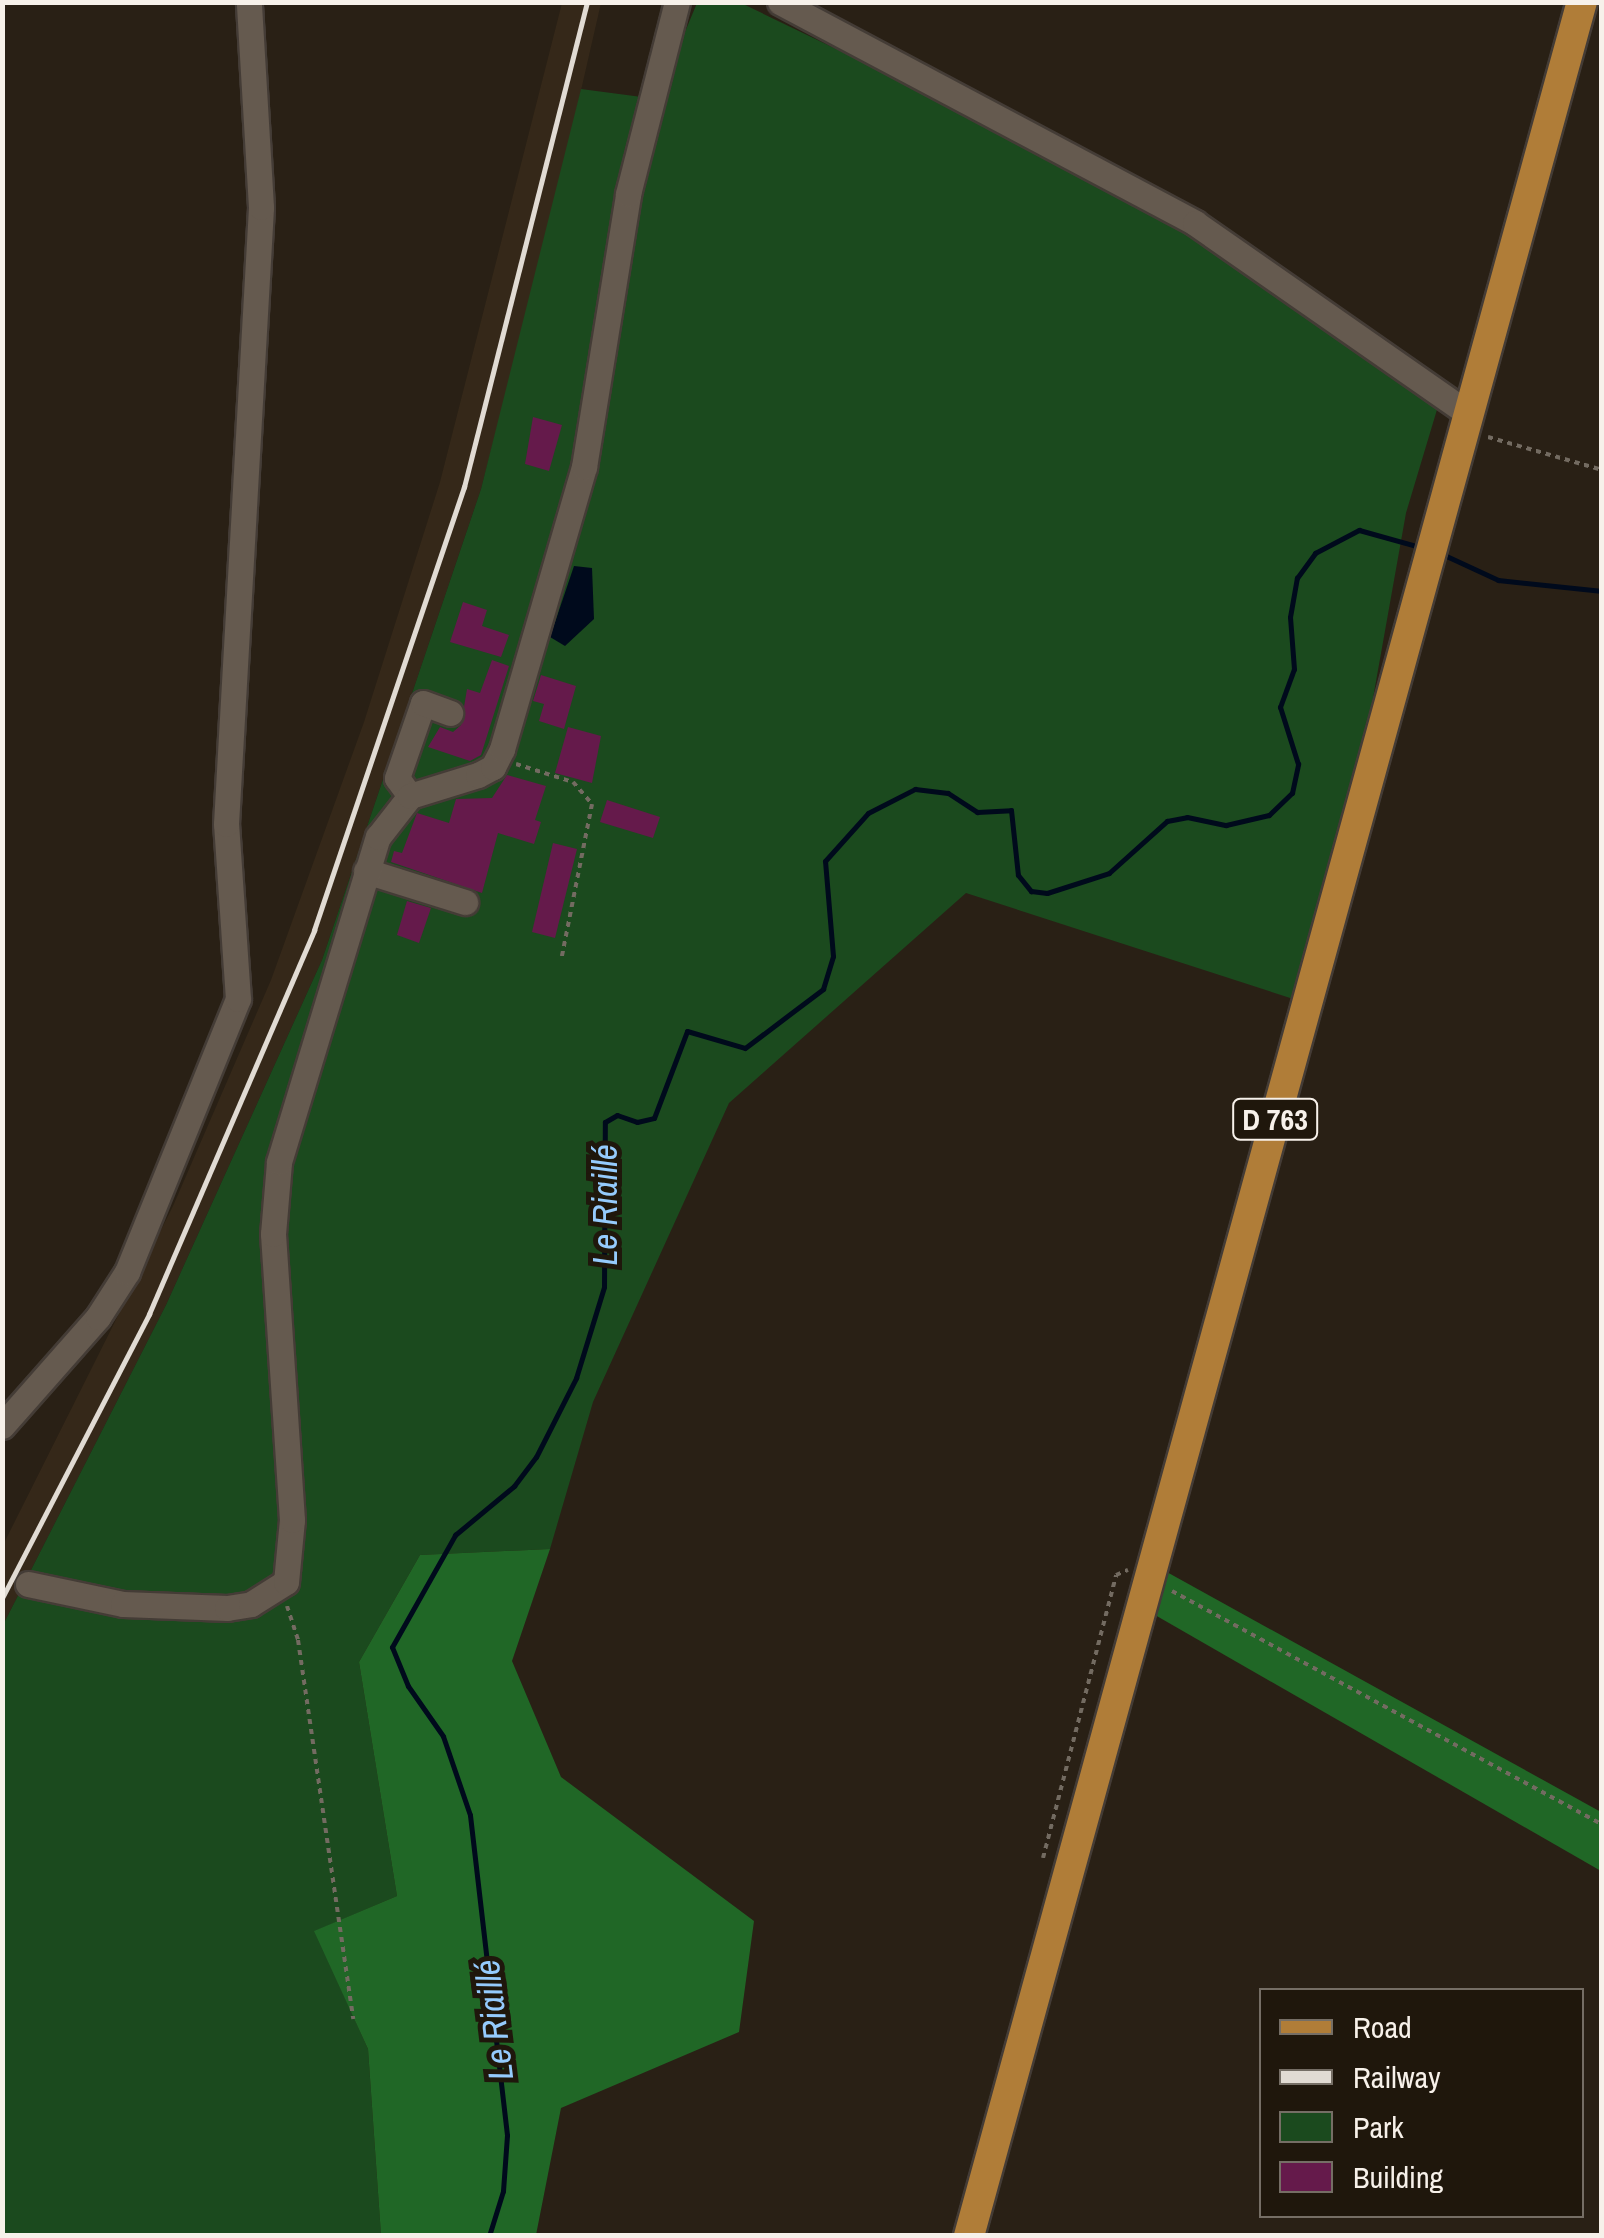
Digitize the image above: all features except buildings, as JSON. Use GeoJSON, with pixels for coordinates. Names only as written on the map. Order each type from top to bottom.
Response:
{"type":"FeatureCollection","features":[{"type":"Feature","properties":{"kind":"main road","name":"D 763"},"geometry":{"type":"LineString","coordinates":[[970,2236],[1582,2]]}},
{"type":"Feature","properties":{"kind":"street"},"geometry":{"type":"LineString","coordinates":[[2,1426],[98,1317],[127,1272],[238,999],[226,824],[261,207],[249,2]]}},
{"type":"Feature","properties":{"kind":"street"},"geometry":{"type":"LineString","coordinates":[[28,1584],[123,1604],[196,1608],[251,1604],[278,1589],[291,1566],[292,1520],[274,1205],[294,1105],[378,837],[410,796],[478,775],[497,760],[584,467],[628,194],[676,2]]}},
{"type":"Feature","properties":{"kind":"street"},"geometry":{"type":"LineString","coordinates":[[780,2],[1195,223],[1467,420]]}},
{"type":"Feature","properties":{"kind":"street"},"geometry":{"type":"LineString","coordinates":[[410,796],[397,778],[423,703],[450,714]]}},
{"type":"Feature","properties":{"kind":"street"},"geometry":{"type":"LineString","coordinates":[[366,871],[465,902]]}},
{"type":"Feature","properties":{"kind":"path"},"geometry":{"type":"LineString","coordinates":[[1467,420],[1537,456],[1602,470]]}},
{"type":"Feature","properties":{"kind":"path"},"geometry":{"type":"LineString","coordinates":[[497,760],[573,782],[592,804],[562,956]]}},
{"type":"Feature","properties":{"kind":"path"},"geometry":{"type":"LineString","coordinates":[[1044,1858],[1116,1575],[1129,1569],[1602,1824]]}},
{"type":"Feature","properties":{"kind":"path"},"geometry":{"type":"LineString","coordinates":[[278,1589],[298,1640],[352,2019]]}},
{"type":"Feature","properties":{"kind":"shaded area"},"geometry":{"type":"Polygon","coordinates":[[[562,3],[601,3],[550,226],[481,489],[322,960],[166,1305],[3,1625],[3,1545],[173,1206],[271,980],[364,722],[440,482],[562,3]]]}},
{"type":"Feature","properties":{"kind":"green space"},"geometry":{"type":"Polygon","coordinates":[[[697,3],[741,3],[1180,215],[1442,393],[1406,513],[1318,1007],[966,893],[729,1103],[593,1402],[550,1549],[420,1555],[359,1662],[397,1896],[315,1931],[368,2049],[381,2235],[3,2236],[3,1625],[166,1305],[322,960],[481,489],[581,89],[657,99],[697,3]]]}},
{"type":"Feature","properties":{"kind":"green space"},"geometry":{"type":"Polygon","coordinates":[[[550,1549],[512,1661],[561,1777],[754,1921],[739,2032],[561,2108],[536,2235],[381,2235],[368,2049],[314,1931],[397,1896],[359,1662],[420,1555],[550,1549]]]}},
{"type":"Feature","properties":{"kind":"green space"},"geometry":{"type":"Polygon","coordinates":[[[1165,1571],[1601,1812],[1601,1871],[1155,1615],[1165,1571]]]}},
{"type":"Feature","properties":{"kind":"water"},"geometry":{"type":"Polygon","coordinates":[[[574,566],[592,568],[594,619],[565,646],[550,637],[574,566]]]}},
{"type":"Feature","properties":{"kind":"waterway","name":"Le Riaillé"},"geometry":{"type":"LineString","coordinates":[[489,2236],[503,2191],[507,2135],[470,1815],[443,1736],[408,1686],[392,1647],[455,1535],[514,1486],[536,1457],[576,1378],[604,1287],[605,1122],[617,1115],[637,1122],[654,1118],[687,1031],[745,1048],[823,989],[833,956],[825,861],[868,813],[915,789],[948,793],[977,812],[1011,810],[1018,875],[1031,891],[1047,893],[1109,873],[1167,821],[1187,817],[1226,825],[1269,815],[1292,793],[1298,764],[1280,707],[1294,669],[1290,617],[1297,578],[1315,553],[1359,530],[1416,546]]}},
{"type":"Feature","properties":{"kind":"waterway","name":"Le Riaillé"},"geometry":{"type":"LineString","coordinates":[[1442,554],[1498,580],[1602,591]]}},
{"type":"Feature","properties":{"kind":"railway"},"geometry":{"type":"LineString","coordinates":[[2,1598],[149,1314],[314,930],[464,487],[587,2]]}}]}
